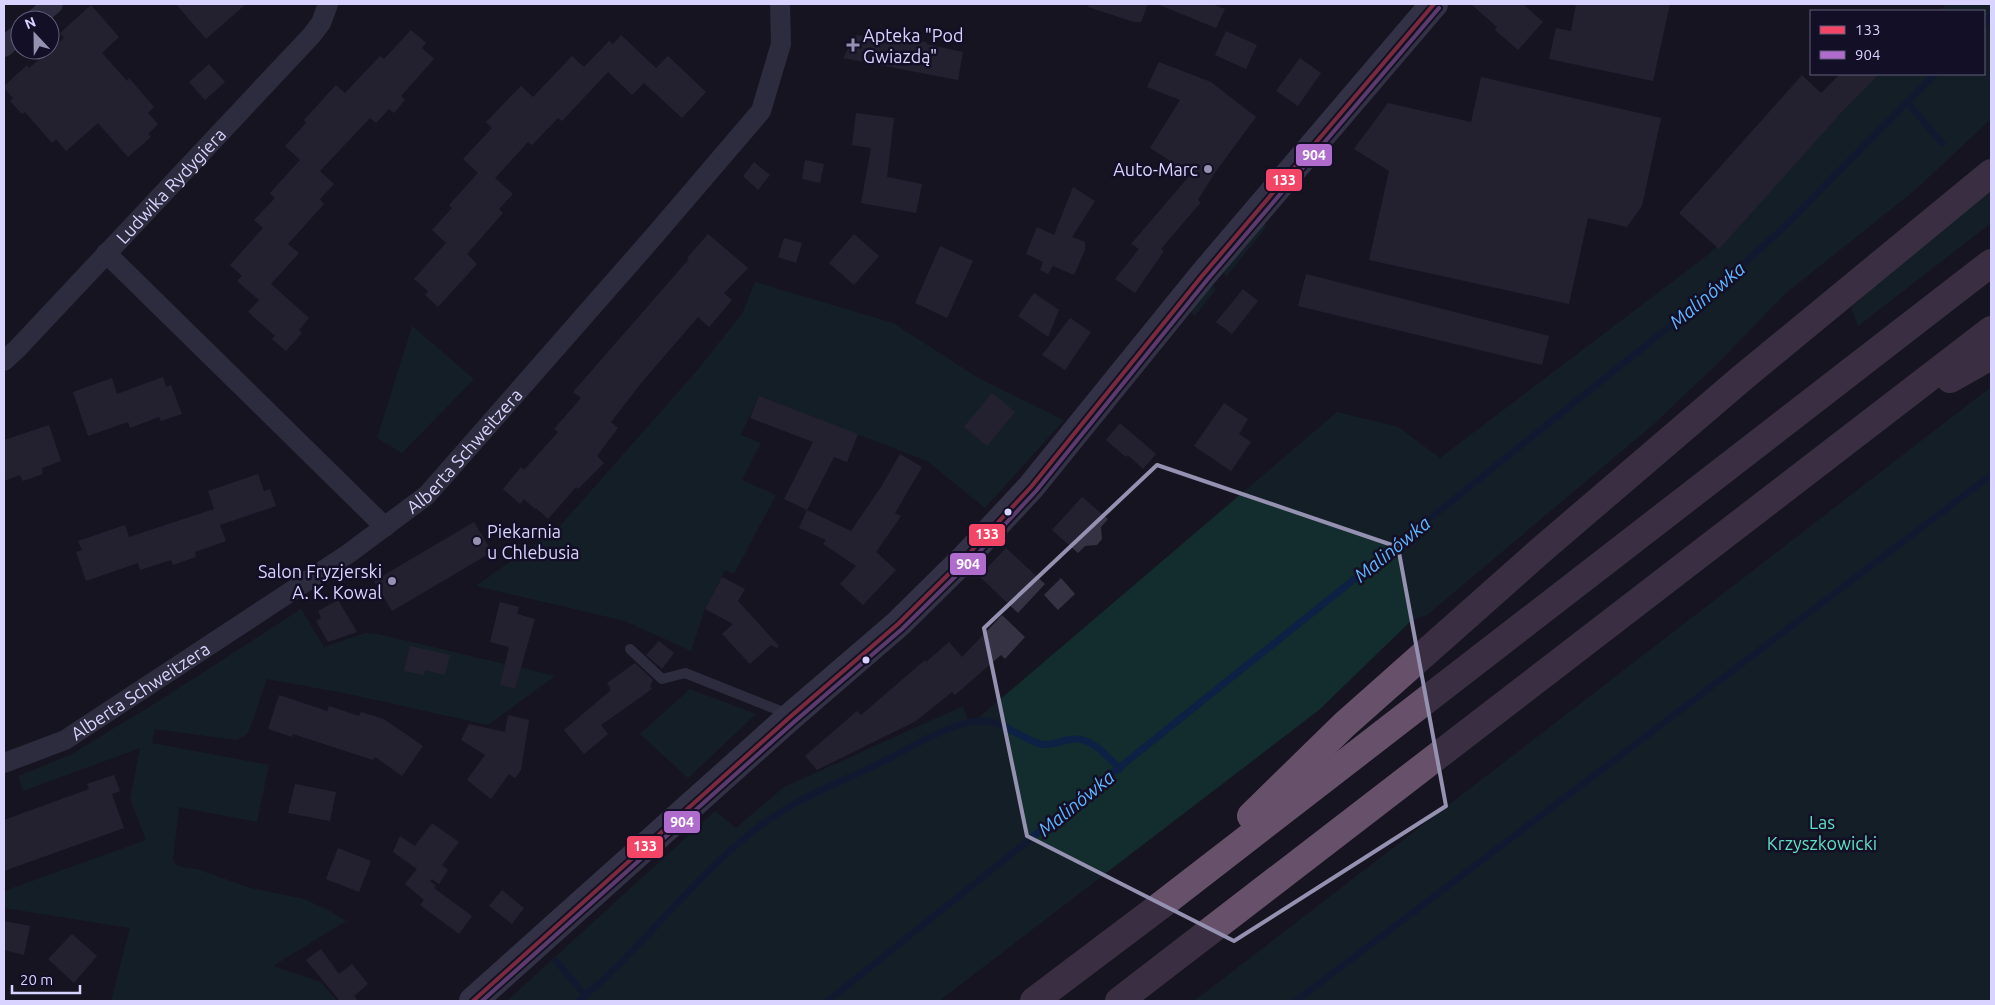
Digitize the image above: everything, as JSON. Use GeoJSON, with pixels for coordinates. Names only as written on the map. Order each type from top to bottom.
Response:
{"type":"FeatureCollection","features":[{"type":"Feature","properties":{"kind":"highway"},"geometry":{"type":"LineString","coordinates":[[1947,208],[1991,163]]}},
{"type":"Feature","properties":{"kind":"highway"},"geometry":{"type":"LineString","coordinates":[[1160,906],[1344,726],[1540,551],[1742,378],[1991,173]]}},
{"type":"Feature","properties":{"kind":"highway"},"geometry":{"type":"LineString","coordinates":[[1034,1001],[1160,906],[1991,263]]}},
{"type":"Feature","properties":{"kind":"highway"},"geometry":{"type":"LineString","coordinates":[[1119,1001],[1991,330]]}},
{"type":"Feature","properties":{"kind":"highway"},"geometry":{"type":"LineString","coordinates":[[1858,432],[1991,356]]}},
{"type":"Feature","properties":{"kind":"street","name":"Ludwika Rydygiera"},"geometry":{"type":"LineString","coordinates":[[4,360],[18,348],[310,36],[321,23],[328,4]]}},
{"type":"Feature","properties":{"kind":"street","name":"Alberta Schweitzera"},"geometry":{"type":"LineString","coordinates":[[4,763],[65,740],[348,554],[427,495],[761,111],[781,44],[780,4]]}},
{"type":"Feature","properties":{"kind":"street"},"geometry":{"type":"LineString","coordinates":[[472,1001],[790,717],[898,624],[964,559],[1031,487],[1208,269],[1434,4]]}},
{"type":"Feature","properties":{"kind":"street"},"geometry":{"type":"LineString","coordinates":[[106,253],[385,527]]}},
{"type":"Feature","properties":{"kind":"lane"},"geometry":{"type":"LineString","coordinates":[[630,649],[662,679],[685,673],[778,710],[790,717]]}},
{"type":"Feature","properties":{"kind":"highlighted area"},"geometry":{"type":"Polygon","coordinates":[[[1157,465],[1398,547],[1446,806],[1234,941],[1027,836],[984,628],[1157,465]]]}},
{"type":"Feature","properties":{"kind":"green space"},"geometry":{"type":"Polygon","coordinates":[[[1947,4],[1991,4],[1991,119],[1915,190],[1786,293],[1719,362],[1655,423],[1427,615],[1412,620],[1319,710],[939,1001],[507,1001],[715,811],[736,828],[784,787],[963,706],[970,725],[1337,412],[1398,427],[1440,458],[1709,254],[1877,75],[1985,75],[1985,10],[1940,10],[1947,4]]]}},
{"type":"Feature","properties":{"kind":"green space"},"geometry":{"type":"Polygon","coordinates":[[[1991,188],[1991,223],[1858,326],[1851,307],[1991,188]]]}},
{"type":"Feature","properties":{"kind":"green space"},"geometry":{"type":"Polygon","coordinates":[[[1262,224],[1267,226],[1226,277],[1223,272],[1262,224]]]}},
{"type":"Feature","properties":{"kind":"green space"},"geometry":{"type":"Polygon","coordinates":[[[755,282],[893,323],[980,379],[1064,420],[985,508],[927,461],[759,396],[741,435],[761,443],[742,480],[776,495],[734,574],[725,570],[705,609],[691,651],[625,621],[476,586],[560,526],[695,373],[742,314],[755,282]]]}},
{"type":"Feature","properties":{"kind":"green space"},"geometry":{"type":"Polygon","coordinates":[[[1212,285],[1216,289],[1195,316],[1190,311],[1212,285]]]}},
{"type":"Feature","properties":{"kind":"green space"},"geometry":{"type":"Polygon","coordinates":[[[412,326],[474,379],[402,453],[377,438],[412,326]]]}},
{"type":"Feature","properties":{"kind":"green space","name":"Las Krzyszkowicki"},"geometry":{"type":"Polygon","coordinates":[[[1991,387],[1991,1001],[1194,1001],[1280,935],[1991,387]]]}},
{"type":"Feature","properties":{"kind":"green space"},"geometry":{"type":"Polygon","coordinates":[[[301,609],[324,647],[366,633],[378,634],[555,676],[488,725],[349,694],[267,679],[249,731],[245,736],[236,740],[155,729],[152,743],[269,765],[257,822],[179,807],[173,859],[175,864],[180,867],[197,869],[250,888],[304,899],[346,921],[273,966],[321,982],[337,1001],[111,1001],[130,928],[4,908],[4,891],[146,840],[130,799],[140,748],[23,791],[18,776],[70,755],[162,699],[301,609]]]}},
{"type":"Feature","properties":{"kind":"green space"},"geometry":{"type":"Polygon","coordinates":[[[690,689],[756,714],[688,778],[640,734],[690,689]]]}},
{"type":"Feature","properties":{"kind":"building"},"geometry":{"type":"Polygon","coordinates":[[[176,4],[246,4],[206,39],[176,4]]]}},
{"type":"Feature","properties":{"kind":"building"},"geometry":{"type":"Polygon","coordinates":[[[1089,4],[1148,4],[1141,22],[1134,22],[1088,7],[1089,4]]]}},
{"type":"Feature","properties":{"kind":"building"},"geometry":{"type":"Polygon","coordinates":[[[1157,4],[1212,4],[1225,9],[1216,28],[1157,4]]]}},
{"type":"Feature","properties":{"kind":"building"},"geometry":{"type":"Polygon","coordinates":[[[1471,4],[1523,4],[1543,22],[1518,50],[1495,30],[1497,27],[1471,4]]]}},
{"type":"Feature","properties":{"kind":"building"},"geometry":{"type":"Polygon","coordinates":[[[1576,4],[1670,4],[1653,81],[1549,59],[1556,28],[1571,31],[1576,4]]]}},
{"type":"Feature","properties":{"kind":"building"},"geometry":{"type":"Polygon","coordinates":[[[91,5],[119,37],[102,53],[127,81],[129,78],[154,107],[148,113],[158,124],[148,134],[151,137],[128,157],[98,123],[66,151],[56,139],[52,143],[25,112],[22,114],[10,101],[13,98],[4,86],[27,65],[29,68],[38,60],[60,60],[60,41],[64,38],[60,33],[91,5]]]}},
{"type":"Feature","properties":{"kind":"building"},"geometry":{"type":"Polygon","coordinates":[[[411,30],[426,43],[422,48],[434,59],[401,96],[405,100],[394,113],[389,109],[376,123],[370,118],[320,171],[334,184],[320,199],[324,204],[288,244],[299,253],[271,284],[309,318],[299,330],[302,333],[286,351],[272,339],[275,336],[248,312],[259,300],[237,281],[242,276],[230,265],[263,228],[254,220],[275,198],[270,193],[300,160],[285,146],[306,123],[304,120],[336,85],[345,93],[380,56],[384,59],[411,30]]]}},
{"type":"Feature","properties":{"kind":"building"},"geometry":{"type":"Polygon","coordinates":[[[1226,31],[1257,45],[1246,69],[1215,55],[1226,31]]]}},
{"type":"Feature","properties":{"kind":"building"},"geometry":{"type":"Polygon","coordinates":[[[621,35],[656,68],[668,56],[706,92],[682,118],[644,83],[632,95],[608,72],[562,121],[558,118],[532,145],[528,142],[495,178],[513,194],[499,209],[503,213],[467,254],[477,264],[438,307],[425,295],[428,291],[414,279],[446,243],[432,230],[452,208],[449,205],[478,173],[463,159],[492,128],[486,122],[521,86],[533,97],[572,56],[584,67],[609,41],[613,44],[621,35]]]}},
{"type":"Feature","properties":{"kind":"building"},"geometry":{"type":"Polygon","coordinates":[[[856,35],[927,42],[926,44],[963,52],[958,80],[843,58],[856,35]]]}},
{"type":"Feature","properties":{"kind":"building"},"geometry":{"type":"Polygon","coordinates":[[[1300,58],[1321,73],[1298,106],[1276,91],[1300,58]]]}},
{"type":"Feature","properties":{"kind":"building"},"geometry":{"type":"Polygon","coordinates":[[[1159,62],[1211,82],[1256,117],[1216,171],[1198,200],[1201,202],[1161,249],[1164,251],[1135,293],[1115,279],[1139,249],[1131,244],[1191,174],[1150,148],[1180,100],[1147,87],[1159,62]]]}},
{"type":"Feature","properties":{"kind":"building"},"geometry":{"type":"Polygon","coordinates":[[[209,64],[225,82],[205,100],[189,82],[209,64]]]}},
{"type":"Feature","properties":{"kind":"building"},"geometry":{"type":"Polygon","coordinates":[[[1802,75],[1821,93],[1839,75],[1878,75],[1841,113],[1719,249],[1679,213],[1802,75]]]}},
{"type":"Feature","properties":{"kind":"building"},"geometry":{"type":"Polygon","coordinates":[[[1481,77],[1661,118],[1642,206],[1627,227],[1588,218],[1569,304],[1369,260],[1389,171],[1354,149],[1388,103],[1471,122],[1481,77]]]}},
{"type":"Feature","properties":{"kind":"building"},"geometry":{"type":"Polygon","coordinates":[[[856,113],[894,118],[887,177],[922,184],[916,213],[861,203],[871,148],[852,145],[856,113]]]}},
{"type":"Feature","properties":{"kind":"building"},"geometry":{"type":"Polygon","coordinates":[[[805,160],[824,164],[820,183],[802,179],[805,160]]]}},
{"type":"Feature","properties":{"kind":"building"},"geometry":{"type":"Polygon","coordinates":[[[754,162],[770,175],[758,190],[743,176],[754,162]]]}},
{"type":"Feature","properties":{"kind":"building"},"geometry":{"type":"Polygon","coordinates":[[[1073,187],[1095,201],[1072,237],[1085,242],[1085,250],[1074,275],[1053,266],[1048,274],[1040,270],[1043,262],[1026,254],[1037,227],[1054,235],[1073,187]]]}},
{"type":"Feature","properties":{"kind":"building"},"geometry":{"type":"Polygon","coordinates":[[[708,234],[748,268],[724,293],[732,300],[709,327],[698,317],[642,382],[611,422],[618,428],[597,456],[604,463],[578,489],[576,487],[548,519],[524,499],[520,504],[503,489],[521,467],[524,470],[558,432],[554,429],[581,398],[573,392],[689,259],[687,258],[708,234]]]}},
{"type":"Feature","properties":{"kind":"building"},"geometry":{"type":"Polygon","coordinates":[[[854,234],[879,256],[854,285],[829,263],[854,234]]]}},
{"type":"Feature","properties":{"kind":"building"},"geometry":{"type":"Polygon","coordinates":[[[784,238],[802,243],[796,263],[778,257],[784,238]]]}},
{"type":"Feature","properties":{"kind":"building"},"geometry":{"type":"Polygon","coordinates":[[[940,246],[973,261],[947,318],[915,303],[940,246]]]}},
{"type":"Feature","properties":{"kind":"building"},"geometry":{"type":"Polygon","coordinates":[[[1306,274],[1549,336],[1542,365],[1298,306],[1306,274]]]}},
{"type":"Feature","properties":{"kind":"building"},"geometry":{"type":"Polygon","coordinates":[[[1243,289],[1258,301],[1232,334],[1216,322],[1243,289]]]}},
{"type":"Feature","properties":{"kind":"building"},"geometry":{"type":"Polygon","coordinates":[[[1034,293],[1059,310],[1048,337],[1018,316],[1034,293]]]}},
{"type":"Feature","properties":{"kind":"building"},"geometry":{"type":"Polygon","coordinates":[[[1070,318],[1091,332],[1065,370],[1042,355],[1070,318]]]}},
{"type":"Feature","properties":{"kind":"building"},"geometry":{"type":"Polygon","coordinates":[[[163,377],[166,387],[171,385],[182,414],[161,421],[159,417],[130,428],[128,422],[88,436],[73,392],[112,378],[117,394],[163,377]]]}},
{"type":"Feature","properties":{"kind":"building"},"geometry":{"type":"Polygon","coordinates":[[[992,393],[1015,412],[987,446],[964,427],[992,393]]]}},
{"type":"Feature","properties":{"kind":"building"},"geometry":{"type":"Polygon","coordinates":[[[759,396],[858,434],[847,462],[834,457],[807,510],[784,499],[813,442],[750,418],[759,396]]]}},
{"type":"Feature","properties":{"kind":"building"},"geometry":{"type":"Polygon","coordinates":[[[1224,403],[1248,419],[1239,434],[1251,442],[1231,471],[1194,446],[1224,403]]]}},
{"type":"Feature","properties":{"kind":"building"},"geometry":{"type":"Polygon","coordinates":[[[1120,423],[1156,454],[1143,469],[1128,455],[1126,457],[1106,440],[1120,423]]]}},
{"type":"Feature","properties":{"kind":"building"},"geometry":{"type":"Polygon","coordinates":[[[49,425],[61,461],[42,468],[43,474],[23,481],[20,475],[4,481],[4,440],[49,425]]]}},
{"type":"Feature","properties":{"kind":"building"},"geometry":{"type":"Polygon","coordinates":[[[900,454],[922,467],[895,513],[901,516],[876,552],[896,570],[863,605],[840,584],[856,566],[823,544],[826,540],[799,528],[807,510],[851,531],[881,487],[900,454]]]}},
{"type":"Feature","properties":{"kind":"building"},"geometry":{"type":"Polygon","coordinates":[[[258,474],[264,491],[270,489],[276,506],[220,525],[226,541],[195,552],[196,557],[173,565],[171,560],[140,570],[138,563],[86,581],[76,552],[82,550],[78,541],[125,525],[129,537],[214,509],[208,491],[258,474]]]}},
{"type":"Feature","properties":{"kind":"building"},"geometry":{"type":"Polygon","coordinates":[[[1082,497],[1108,519],[1101,527],[1102,539],[1097,545],[1085,546],[1078,553],[1052,530],[1082,497]]]}},
{"type":"Feature","properties":{"kind":"building"},"geometry":{"type":"Polygon","coordinates":[[[474,522],[492,552],[392,611],[374,581],[474,522]]]}},
{"type":"Feature","properties":{"kind":"building"},"geometry":{"type":"Polygon","coordinates":[[[1006,548],[1045,584],[1018,613],[979,576],[1006,548]]]}},
{"type":"Feature","properties":{"kind":"building"},"geometry":{"type":"Polygon","coordinates":[[[722,577],[745,589],[738,601],[779,646],[777,648],[771,645],[750,664],[722,634],[733,624],[705,609],[722,577]]]}},
{"type":"Feature","properties":{"kind":"building"},"geometry":{"type":"Polygon","coordinates":[[[1061,578],[1075,594],[1058,610],[1044,595],[1061,578]]]}},
{"type":"Feature","properties":{"kind":"building"},"geometry":{"type":"Polygon","coordinates":[[[338,600],[357,632],[328,642],[316,621],[321,618],[318,611],[338,600]]]}},
{"type":"Feature","properties":{"kind":"building"},"geometry":{"type":"Polygon","coordinates":[[[500,602],[519,607],[517,614],[535,619],[515,688],[500,685],[509,647],[490,642],[500,602]]]}},
{"type":"Feature","properties":{"kind":"building"},"geometry":{"type":"Polygon","coordinates":[[[1002,615],[1025,637],[1005,659],[1001,655],[955,695],[952,692],[916,721],[817,770],[805,756],[857,711],[861,715],[949,642],[962,657],[1002,615]]]}},
{"type":"Feature","properties":{"kind":"building"},"geometry":{"type":"Polygon","coordinates":[[[659,641],[674,653],[662,669],[646,655],[659,641]]]}},
{"type":"Feature","properties":{"kind":"building"},"geometry":{"type":"Polygon","coordinates":[[[410,646],[450,655],[445,675],[425,670],[424,675],[404,671],[410,646]]]}},
{"type":"Feature","properties":{"kind":"building"},"geometry":{"type":"Polygon","coordinates":[[[635,663],[653,680],[650,685],[652,689],[601,725],[608,734],[584,754],[564,730],[611,690],[607,683],[635,663]]]}},
{"type":"Feature","properties":{"kind":"building"},"geometry":{"type":"Polygon","coordinates":[[[279,695],[327,711],[329,706],[359,716],[361,712],[384,719],[423,746],[402,776],[375,757],[373,760],[293,734],[292,737],[268,729],[279,695]]]}},
{"type":"Feature","properties":{"kind":"building"},"geometry":{"type":"Polygon","coordinates":[[[508,715],[529,720],[521,770],[515,778],[509,774],[491,799],[467,780],[485,755],[461,740],[469,724],[505,732],[508,715]]]}},
{"type":"Feature","properties":{"kind":"building"},"geometry":{"type":"Polygon","coordinates":[[[114,775],[120,791],[112,794],[124,828],[4,871],[4,820],[89,789],[87,784],[114,775]]]}},
{"type":"Feature","properties":{"kind":"building"},"geometry":{"type":"Polygon","coordinates":[[[295,784],[336,792],[330,821],[288,813],[295,784]]]}},
{"type":"Feature","properties":{"kind":"building"},"geometry":{"type":"Polygon","coordinates":[[[432,823],[459,842],[442,865],[448,870],[439,884],[432,879],[430,881],[436,886],[434,888],[472,916],[459,934],[420,905],[424,900],[405,884],[417,869],[393,852],[400,836],[415,846],[432,823]]]}},
{"type":"Feature","properties":{"kind":"building"},"geometry":{"type":"Polygon","coordinates":[[[338,848],[371,861],[359,892],[326,879],[338,848]]]}},
{"type":"Feature","properties":{"kind":"building"},"geometry":{"type":"Polygon","coordinates":[[[502,890],[524,908],[512,924],[489,906],[502,890]]]}},
{"type":"Feature","properties":{"kind":"building"},"geometry":{"type":"Polygon","coordinates":[[[4,921],[30,926],[24,955],[4,950],[4,921]]]}},
{"type":"Feature","properties":{"kind":"building"},"geometry":{"type":"Polygon","coordinates":[[[72,934],[97,956],[74,983],[48,959],[72,934]]]}},
{"type":"Feature","properties":{"kind":"building"},"geometry":{"type":"Polygon","coordinates":[[[321,949],[339,974],[352,964],[368,984],[354,996],[358,1001],[340,1001],[306,960],[321,949]]]}},
{"type":"Feature","properties":{"kind":"waterway","name":"Malinówka"},"geometry":{"type":"LineString","coordinates":[[1985,23],[1991,16]]}},
{"type":"Feature","properties":{"kind":"waterway","name":"Malinówka"},"geometry":{"type":"LineString","coordinates":[[828,1001],[1710,294],[1782,229],[1934,75]]}},
{"type":"Feature","properties":{"kind":"waterway"},"geometry":{"type":"LineString","coordinates":[[1907,102],[1942,143]]}},
{"type":"Feature","properties":{"kind":"waterway"},"geometry":{"type":"LineString","coordinates":[[1296,1001],[1991,475]]}},
{"type":"Feature","properties":{"kind":"waterway"},"geometry":{"type":"LineString","coordinates":[[579,1001],[625,959],[710,869],[757,828],[804,799],[946,730],[958,725],[982,721],[998,724],[1033,742],[1041,744],[1075,739],[1083,740],[1103,752],[1120,769]]}},
{"type":"Feature","properties":{"kind":"waterway"},"geometry":{"type":"LineString","coordinates":[[556,961],[586,996]]}},
{"type":"Feature","properties":{"kind":"transit line","name":"133"},"geometry":{"type":"LineString","coordinates":[[473,1001],[790,717],[898,624],[964,559],[1031,487],[1202,276],[1434,4]]}},
{"type":"Feature","properties":{"kind":"transit line","name":"904"},"geometry":{"type":"LineString","coordinates":[[482,1001],[794,722],[902,629],[969,563],[1036,491],[1207,280],[1439,8]]}},
{"type":"Feature","properties":{"kind":"place","name":"Apteka \"Pod Gwiazdą\""},"geometry":{"type":"Point","coordinates":[853,45]}},
{"type":"Feature","properties":{"kind":"place","name":"Auto-Marc"},"geometry":{"type":"Point","coordinates":[1208,169]}},
{"type":"Feature","properties":{"kind":"place","name":"Piekarnia u Chlebusia"},"geometry":{"type":"Point","coordinates":[477,541]}},
{"type":"Feature","properties":{"kind":"place","name":"Salon Fryzjerski A. K. Kowal"},"geometry":{"type":"Point","coordinates":[392,581]}}]}
